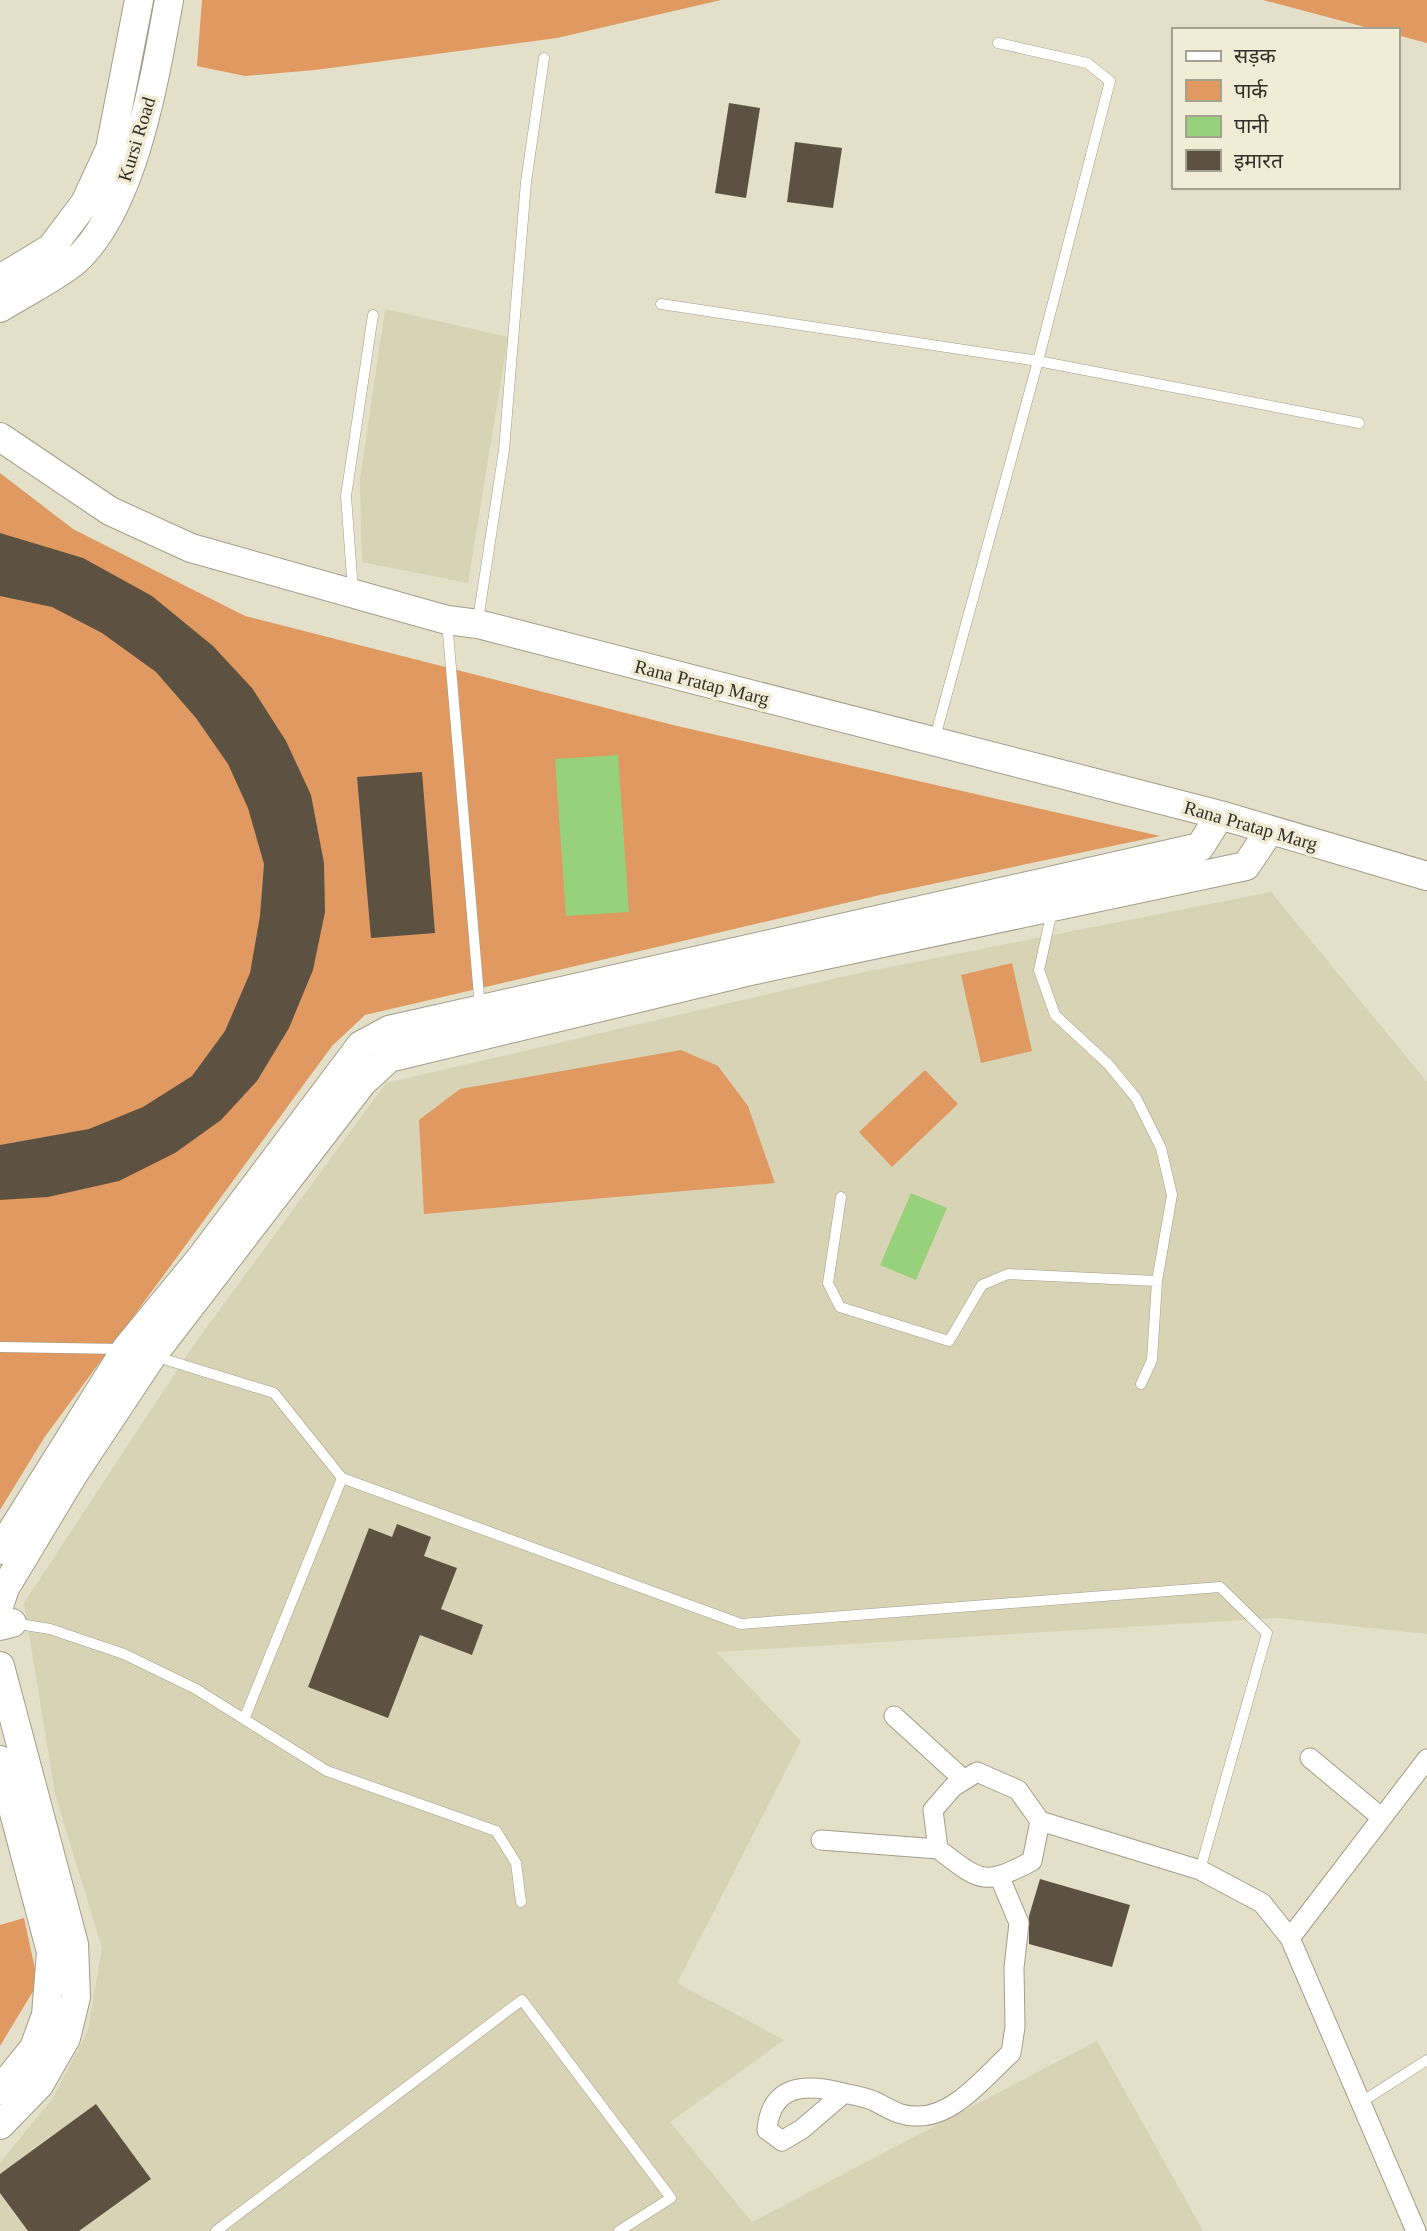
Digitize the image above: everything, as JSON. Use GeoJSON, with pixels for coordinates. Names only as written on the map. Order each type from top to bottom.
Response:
{"type":"FeatureCollection","features":[{"type":"Feature","properties":{"kind":"street","name":"Kursi Road"},"geometry":{"type":"LineString","coordinates":[[0,279],[51,248],[85,203],[110,149],[139,0]]}},
{"type":"Feature","properties":{"kind":"street","name":"Kursi Road"},"geometry":{"type":"LineString","coordinates":[[0,308],[74,262],[108,219],[131,165],[158,60],[169,0]]}},
{"type":"Feature","properties":{"kind":"street","name":"Rana Pratap Marg"},"geometry":{"type":"LineString","coordinates":[[0,436],[110,511],[191,548],[353,591],[447,620],[478,624],[1220,815],[1427,876]]}},
{"type":"Feature","properties":{"kind":"street"},"geometry":{"type":"LineString","coordinates":[[0,1550],[139,1352],[362,1083],[389,1058],[481,1023],[1200,847],[1220,815]]}},
{"type":"Feature","properties":{"kind":"street"},"geometry":{"type":"LineString","coordinates":[[481,1023],[755,970],[1246,866],[1270,830]]}},
{"type":"Feature","properties":{"kind":"street"},"geometry":{"type":"LineString","coordinates":[[3,1615],[5,1588],[73,1475],[139,1352]]}},
{"type":"Feature","properties":{"kind":"street"},"geometry":{"type":"LineString","coordinates":[[0,1666],[74,1944],[76,1997],[66,2038],[39,2085],[0,2125]]}},
{"type":"Feature","properties":{"kind":"street"},"geometry":{"type":"LineString","coordinates":[[894,1716],[964,1780]]}},
{"type":"Feature","properties":{"kind":"street"},"geometry":{"type":"LineString","coordinates":[[1310,1758],[1382,1818]]}},
{"type":"Feature","properties":{"kind":"street"},"geometry":{"type":"LineString","coordinates":[[1290,1938],[1427,1759]]}},
{"type":"Feature","properties":{"kind":"street"},"geometry":{"type":"LineString","coordinates":[[0,1760],[51,1952],[46,2015],[34,2048],[0,2090]]}},
{"type":"Feature","properties":{"kind":"street"},"geometry":{"type":"LineString","coordinates":[[938,1849],[933,1810],[964,1780],[977,1772],[1018,1790],[1040,1821],[1200,1870],[1262,1903],[1290,1938],[1416,2231]]}},
{"type":"Feature","properties":{"kind":"street"},"geometry":{"type":"LineString","coordinates":[[821,1840],[938,1849],[975,1877],[1000,1878],[1032,1861],[1040,1821]]}},
{"type":"Feature","properties":{"kind":"street"},"geometry":{"type":"LineString","coordinates":[[844,2093],[873,2100],[892,2113],[921,2117],[948,2109],[1011,2053],[1015,2027],[1014,1968],[1019,1923],[1000,1878]]}},
{"type":"Feature","properties":{"kind":"lane"},"geometry":{"type":"LineString","coordinates":[[934,741],[1038,361],[1110,81],[1087,63],[998,43]]}},
{"type":"Feature","properties":{"kind":"lane"},"geometry":{"type":"LineString","coordinates":[[478,624],[504,450],[526,182],[544,58]]}},
{"type":"Feature","properties":{"kind":"lane"},"geometry":{"type":"LineString","coordinates":[[661,304],[1038,361],[1359,423]]}},
{"type":"Feature","properties":{"kind":"lane"},"geometry":{"type":"LineString","coordinates":[[353,591],[346,496],[373,315]]}},
{"type":"Feature","properties":{"kind":"lane"},"geometry":{"type":"LineString","coordinates":[[447,620],[481,1023]]}},
{"type":"Feature","properties":{"kind":"lane"},"geometry":{"type":"LineString","coordinates":[[1053,907],[1039,970],[1055,1015],[1108,1065],[1136,1098],[1161,1148],[1172,1195],[1157,1281],[1152,1360],[1141,1384]]}},
{"type":"Feature","properties":{"kind":"lane"},"geometry":{"type":"LineString","coordinates":[[841,1197],[828,1283],[840,1307],[949,1341],[982,1285],[1008,1274],[1157,1281]]}},
{"type":"Feature","properties":{"kind":"lane"},"geometry":{"type":"LineString","coordinates":[[0,1347],[139,1352],[274,1393],[342,1478],[741,1624],[1220,1587],[1266,1633],[1200,1870]]}},
{"type":"Feature","properties":{"kind":"lane"},"geometry":{"type":"LineString","coordinates":[[246,1717],[342,1478]]}},
{"type":"Feature","properties":{"kind":"lane"},"geometry":{"type":"LineString","coordinates":[[3,1615],[124,1654],[197,1689],[246,1717],[327,1771],[360,1785],[458,1815],[496,1831],[516,1863],[521,1902]]}},
{"type":"Feature","properties":{"kind":"lane"},"geometry":{"type":"LineString","coordinates":[[216,2231],[522,2000],[671,2198],[619,2231]]}},
{"type":"Feature","properties":{"kind":"lane"},"geometry":{"type":"LineString","coordinates":[[1360,2102],[1427,2060]]}},
{"type":"Feature","properties":{"kind":"shaded area"},"geometry":{"type":"Polygon","coordinates":[[[385,309],[508,337],[468,583],[362,562],[360,480],[385,309]]]}},
{"type":"Feature","properties":{"kind":"shaded area"},"geometry":{"type":"Polygon","coordinates":[[[1271,892],[1427,1082],[1427,1634],[1278,1618],[716,1652],[801,1741],[677,1983],[784,2040],[670,2122],[752,2222],[1097,2041],[1203,2231],[0,2231],[0,2163],[53,2098],[88,2030],[102,1948],[55,1794],[24,1603],[193,1346],[386,1083],[859,973],[1271,892]]]}},
{"type":"Feature","properties":{"kind":"green space"},"geometry":{"type":"Polygon","coordinates":[[[202,0],[721,0],[557,38],[315,70],[245,76],[197,66],[202,0]]]}},
{"type":"Feature","properties":{"kind":"green space"},"geometry":{"type":"Polygon","coordinates":[[[1263,0],[1427,0],[1427,43],[1399,36],[1399,28],[1368,28],[1263,0]]]}},
{"type":"Feature","properties":{"kind":"green space"},"geometry":{"type":"Polygon","coordinates":[[[0,473],[73,529],[245,616],[677,726],[1160,836],[880,895],[365,1015],[332,1046],[44,1438],[0,1510],[0,473]]]}},
{"type":"Feature","properties":{"kind":"green space"},"geometry":{"type":"Polygon","coordinates":[[[1012,963],[1032,1051],[981,1063],[961,975],[1012,963]]]}},
{"type":"Feature","properties":{"kind":"green space"},"geometry":{"type":"Polygon","coordinates":[[[681,1050],[718,1066],[748,1106],[775,1183],[424,1214],[419,1120],[460,1089],[681,1050]]]}},
{"type":"Feature","properties":{"kind":"green space"},"geometry":{"type":"Polygon","coordinates":[[[925,1070],[958,1104],[892,1167],[859,1132],[925,1070]]]}},
{"type":"Feature","properties":{"kind":"green space"},"geometry":{"type":"Polygon","coordinates":[[[24,1918],[38,1983],[0,2046],[0,1925],[24,1918]]]}},
{"type":"Feature","properties":{"kind":"water"},"geometry":{"type":"Polygon","coordinates":[[[618,755],[629,912],[566,916],[555,759],[618,755]]]}},
{"type":"Feature","properties":{"kind":"water"},"geometry":{"type":"Polygon","coordinates":[[[911,1193],[947,1208],[916,1280],[880,1265],[911,1193]]]}},
{"type":"Feature","properties":{"kind":"building"},"geometry":{"type":"Polygon","coordinates":[[[729,103],[760,108],[746,198],[715,193],[729,103]]]}},
{"type":"Feature","properties":{"kind":"building"},"geometry":{"type":"Polygon","coordinates":[[[795,142],[842,148],[833,208],[787,202],[795,142]]]}},
{"type":"Feature","properties":{"kind":"building"},"geometry":{"type":"Polygon","coordinates":[[[0,533],[83,558],[152,596],[213,646],[252,688],[286,741],[311,795],[324,863],[325,912],[313,970],[289,1028],[257,1081],[221,1120],[175,1153],[119,1181],[48,1197],[0,1200],[0,1145],[89,1129],[143,1107],[192,1076],[225,1031],[250,973],[260,916],[264,864],[248,808],[228,764],[196,718],[156,672],[102,633],[52,607],[0,596],[0,533]]]}},
{"type":"Feature","properties":{"kind":"building"},"geometry":{"type":"Polygon","coordinates":[[[422,772],[435,933],[371,938],[357,777],[422,772]]]}},
{"type":"Feature","properties":{"kind":"building"},"geometry":{"type":"Polygon","coordinates":[[[397,1524],[431,1537],[424,1556],[457,1568],[441,1609],[483,1625],[472,1655],[420,1635],[388,1718],[308,1687],[369,1528],[392,1537],[397,1524]]]}},
{"type":"Feature","properties":{"kind":"building"},"geometry":{"type":"Polygon","coordinates":[[[1040,1879],[1130,1905],[1112,1967],[1029,1944],[1029,1916],[1040,1879]]]}},
{"type":"Feature","properties":{"kind":"building"},"geometry":{"type":"Polygon","coordinates":[[[96,2104],[151,2179],[79,2231],[28,2231],[0,2193],[0,2174],[96,2104]]]}}]}
